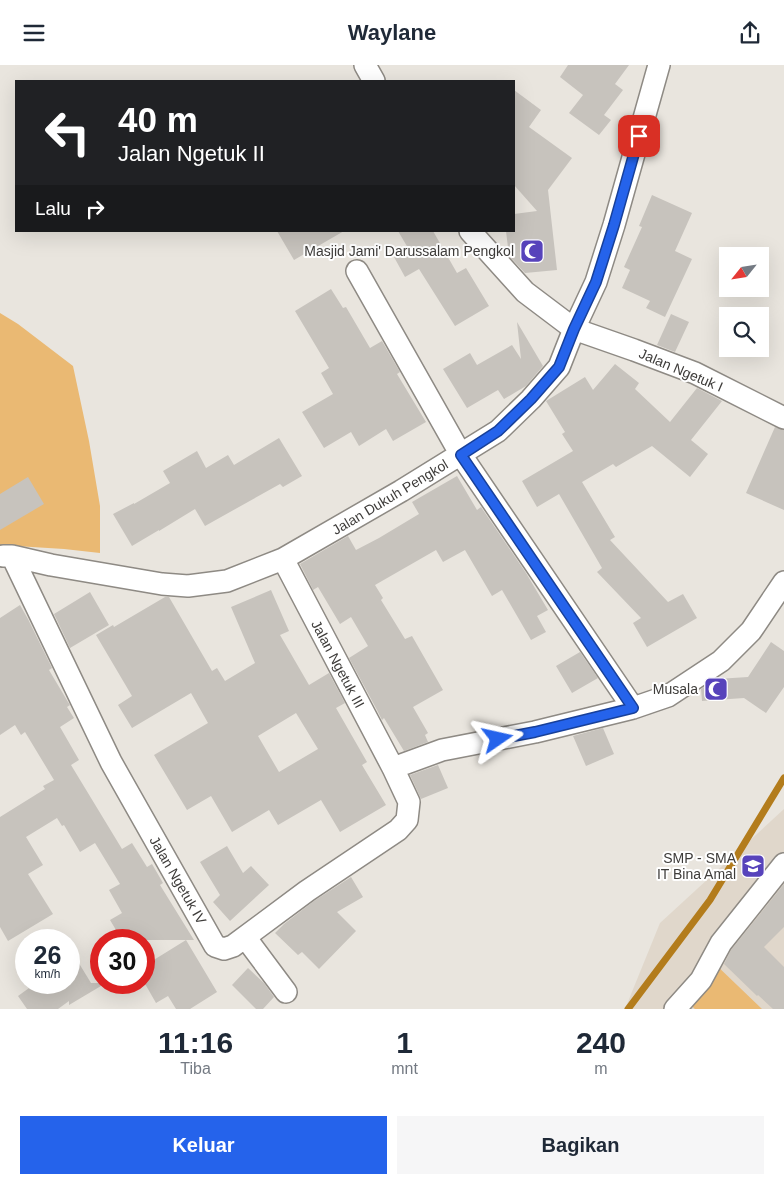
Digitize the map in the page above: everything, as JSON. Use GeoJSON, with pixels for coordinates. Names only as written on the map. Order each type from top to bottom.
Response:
{"type":"FeatureCollection","features":[{"type":"Feature","properties":{"kind":"street"},"geometry":{"type":"LineString","coordinates":[[364,65],[373,80]]}},
{"type":"Feature","properties":{"kind":"street","name":"Jalan Dukuh Pengkol"},"geometry":{"type":"LineString","coordinates":[[6,556],[162,584],[188,586],[227,581],[283,559],[401,491],[498,431],[559,367],[596,282],[660,65]]}},
{"type":"Feature","properties":{"kind":"street","name":"Jalan Ngetuk I"},"geometry":{"type":"LineString","coordinates":[[471,232],[525,292],[574,329],[695,373],[784,418]]}},
{"type":"Feature","properties":{"kind":"street"},"geometry":{"type":"LineString","coordinates":[[357,271],[461,455],[633,708]]}},
{"type":"Feature","properties":{"kind":"street","name":"Jalan Ngetuk IV"},"geometry":{"type":"LineString","coordinates":[[6,556],[111,762],[215,946],[224,949],[233,946],[307,891],[398,830],[407,820],[409,802],[393,768]]}},
{"type":"Feature","properties":{"kind":"street","name":"Jalan Ngetuk III"},"geometry":{"type":"LineString","coordinates":[[283,559],[393,768]]}},
{"type":"Feature","properties":{"kind":"street"},"geometry":{"type":"LineString","coordinates":[[393,768],[442,750],[535,732],[633,708],[668,696],[721,661],[751,631],[784,582]]}},
{"type":"Feature","properties":{"kind":"street"},"geometry":{"type":"LineString","coordinates":[[675,1009],[701,979],[721,943],[784,865]]}},
{"type":"Feature","properties":{"kind":"street"},"geometry":{"type":"LineString","coordinates":[[245,937],[286,992]]}},
{"type":"Feature","properties":{"kind":"shaded area"},"geometry":{"type":"Polygon","coordinates":[[[0,313],[18,324],[73,366],[89,441],[100,506],[100,553],[0,545],[0,313]]]}},
{"type":"Feature","properties":{"kind":"shaded area","name":"SMP - SMA IT Bina Amal"},"geometry":{"type":"Polygon","coordinates":[[[784,809],[784,1009],[625,1009],[660,923],[784,809]]]}},
{"type":"Feature","properties":{"kind":"shaded area"},"geometry":{"type":"Polygon","coordinates":[[[713,962],[762,1009],[695,1009],[681,996],[713,962]]]}},
{"type":"Feature","properties":{"kind":"building"},"geometry":{"type":"Polygon","coordinates":[[[568,65],[629,65],[615,84],[623,90],[604,115],[611,120],[599,135],[569,113],[583,95],[560,77],[568,65]]]}},
{"type":"Feature","properties":{"kind":"building"},"geometry":{"type":"Polygon","coordinates":[[[515,91],[541,110],[529,127],[572,158],[548,190],[557,270],[525,273],[509,256],[506,232],[515,232],[515,214],[537,211],[515,186],[515,91]]]}},
{"type":"Feature","properties":{"kind":"building"},"geometry":{"type":"Polygon","coordinates":[[[652,195],[692,213],[675,251],[692,259],[665,317],[646,308],[650,301],[622,288],[630,270],[624,267],[642,227],[639,226],[652,195]]]}},
{"type":"Feature","properties":{"kind":"building"},"geometry":{"type":"Polygon","coordinates":[[[278,232],[342,232],[294,260],[278,232]]]}},
{"type":"Feature","properties":{"kind":"building"},"geometry":{"type":"Polygon","coordinates":[[[399,232],[434,232],[457,273],[466,268],[489,306],[455,326],[419,269],[405,277],[394,257],[408,248],[399,232]]]}},
{"type":"Feature","properties":{"kind":"building"},"geometry":{"type":"Polygon","coordinates":[[[331,289],[343,308],[346,307],[370,348],[382,341],[400,372],[397,374],[426,422],[393,441],[386,429],[359,446],[351,432],[324,448],[302,412],[333,394],[321,373],[329,368],[295,311],[331,289]]]}},
{"type":"Feature","properties":{"kind":"building"},"geometry":{"type":"Polygon","coordinates":[[[671,314],[689,322],[675,352],[657,345],[671,314]]]}},
{"type":"Feature","properties":{"kind":"building"},"geometry":{"type":"Polygon","coordinates":[[[517,322],[543,366],[526,386],[504,399],[498,390],[467,408],[443,369],[470,353],[477,365],[512,345],[521,359],[517,322]]]}},
{"type":"Feature","properties":{"kind":"building"},"geometry":{"type":"Polygon","coordinates":[[[615,364],[639,383],[635,389],[670,422],[697,388],[722,401],[691,440],[708,454],[690,477],[652,446],[616,467],[613,464],[582,482],[615,537],[610,540],[668,602],[683,594],[697,618],[647,647],[633,623],[641,618],[597,572],[602,568],[559,494],[537,507],[522,481],[573,451],[562,434],[565,432],[546,401],[585,377],[593,390],[615,364]]]}},
{"type":"Feature","properties":{"kind":"building"},"geometry":{"type":"Polygon","coordinates":[[[775,427],[784,430],[784,510],[746,493],[775,427]]]}},
{"type":"Feature","properties":{"kind":"building"},"geometry":{"type":"Polygon","coordinates":[[[279,438],[302,476],[283,487],[280,484],[205,526],[195,509],[132,546],[113,514],[170,483],[163,471],[197,451],[206,468],[228,455],[234,465],[279,438]]]}},
{"type":"Feature","properties":{"kind":"building"},"geometry":{"type":"Polygon","coordinates":[[[457,476],[477,510],[481,507],[526,573],[548,610],[537,616],[546,632],[531,640],[502,590],[492,596],[465,550],[443,562],[436,550],[375,585],[383,598],[381,600],[405,639],[412,636],[443,690],[413,707],[428,733],[425,735],[428,742],[404,751],[384,718],[382,720],[349,658],[368,646],[351,617],[340,624],[318,587],[313,590],[300,564],[348,536],[356,550],[379,538],[419,514],[412,502],[457,476]]]}},
{"type":"Feature","properties":{"kind":"building"},"geometry":{"type":"Polygon","coordinates":[[[28,477],[44,504],[0,530],[0,494],[28,477]]]}},
{"type":"Feature","properties":{"kind":"building"},"geometry":{"type":"Polygon","coordinates":[[[271,590],[289,631],[280,635],[309,685],[329,673],[345,703],[336,708],[367,762],[362,765],[386,805],[340,832],[321,800],[278,825],[269,810],[232,832],[211,796],[187,810],[154,755],[208,723],[191,693],[132,728],[118,705],[132,696],[96,635],[113,625],[114,627],[165,597],[169,597],[212,671],[217,668],[225,681],[255,663],[231,607],[271,590]],[[296,713],[258,736],[279,772],[318,749],[296,713]]]}},
{"type":"Feature","properties":{"kind":"building"},"geometry":{"type":"Polygon","coordinates":[[[90,592],[109,625],[70,648],[54,614],[90,592]]]}},
{"type":"Feature","properties":{"kind":"building"},"geometry":{"type":"Polygon","coordinates":[[[20,605],[52,668],[49,670],[70,705],[67,707],[74,718],[60,727],[79,760],[71,765],[122,849],[132,843],[147,867],[152,864],[163,883],[160,885],[194,940],[155,940],[155,929],[115,929],[110,920],[122,913],[109,890],[120,884],[95,843],[80,852],[64,825],[62,826],[57,818],[26,837],[43,865],[28,874],[53,914],[28,929],[15,929],[15,937],[8,941],[0,927],[0,817],[45,789],[43,786],[54,780],[25,732],[21,735],[15,725],[0,735],[0,618],[20,605]]]}},
{"type":"Feature","properties":{"kind":"building"},"geometry":{"type":"Polygon","coordinates":[[[771,642],[784,651],[784,687],[766,713],[744,698],[702,701],[701,689],[717,679],[748,677],[771,642]]]}},
{"type":"Feature","properties":{"kind":"building"},"geometry":{"type":"Polygon","coordinates":[[[580,652],[598,678],[572,693],[556,666],[580,652]]]}},
{"type":"Feature","properties":{"kind":"building"},"geometry":{"type":"Polygon","coordinates":[[[603,728],[614,754],[586,766],[573,736],[603,728]]]}},
{"type":"Feature","properties":{"kind":"building"},"geometry":{"type":"Polygon","coordinates":[[[438,765],[448,788],[421,799],[410,775],[438,765]]]}},
{"type":"Feature","properties":{"kind":"building"},"geometry":{"type":"Polygon","coordinates":[[[227,846],[243,873],[251,866],[269,885],[230,921],[213,902],[220,895],[200,862],[227,846]]]}},
{"type":"Feature","properties":{"kind":"building"},"geometry":{"type":"Polygon","coordinates":[[[351,877],[363,897],[337,912],[356,931],[319,969],[302,952],[298,955],[275,933],[314,901],[351,877]]]}},
{"type":"Feature","properties":{"kind":"building"},"geometry":{"type":"Polygon","coordinates":[[[784,884],[784,927],[764,947],[784,967],[784,1009],[773,1009],[724,964],[731,950],[784,884]]]}},
{"type":"Feature","properties":{"kind":"building"},"geometry":{"type":"Polygon","coordinates":[[[186,940],[217,992],[190,1009],[176,1009],[168,996],[156,1003],[151,994],[155,994],[155,959],[186,940]]]}},
{"type":"Feature","properties":{"kind":"building"},"geometry":{"type":"Polygon","coordinates":[[[80,965],[90,981],[90,993],[69,1005],[69,1001],[58,1009],[27,1009],[18,996],[21,994],[80,994],[80,965]]]}},
{"type":"Feature","properties":{"kind":"building"},"geometry":{"type":"Polygon","coordinates":[[[248,968],[264,983],[274,997],[263,1009],[256,1009],[232,985],[248,968]]]}},
{"type":"Feature","properties":{"kind":"waterway"},"geometry":{"type":"LineString","coordinates":[[628,1009],[710,900],[784,778]]}},
{"type":"Feature","properties":{"kind":"place","name":"Masjid Jami' Darussalam Pengkol"},"geometry":{"type":"Point","coordinates":[532,251]}},
{"type":"Feature","properties":{"kind":"place","name":"Musala"},"geometry":{"type":"Point","coordinates":[716,689]}},
{"type":"Feature","properties":{"kind":"place","name":"SMP - SMA IT Bina Amal"},"geometry":{"type":"Point","coordinates":[753,866]}},
{"type":"Feature","properties":{"kind":"route"},"geometry":{"type":"LineString","coordinates":[[498,739],[633,708],[461,455],[498,431],[531,399],[559,367],[596,282],[639,136]]}}]}
